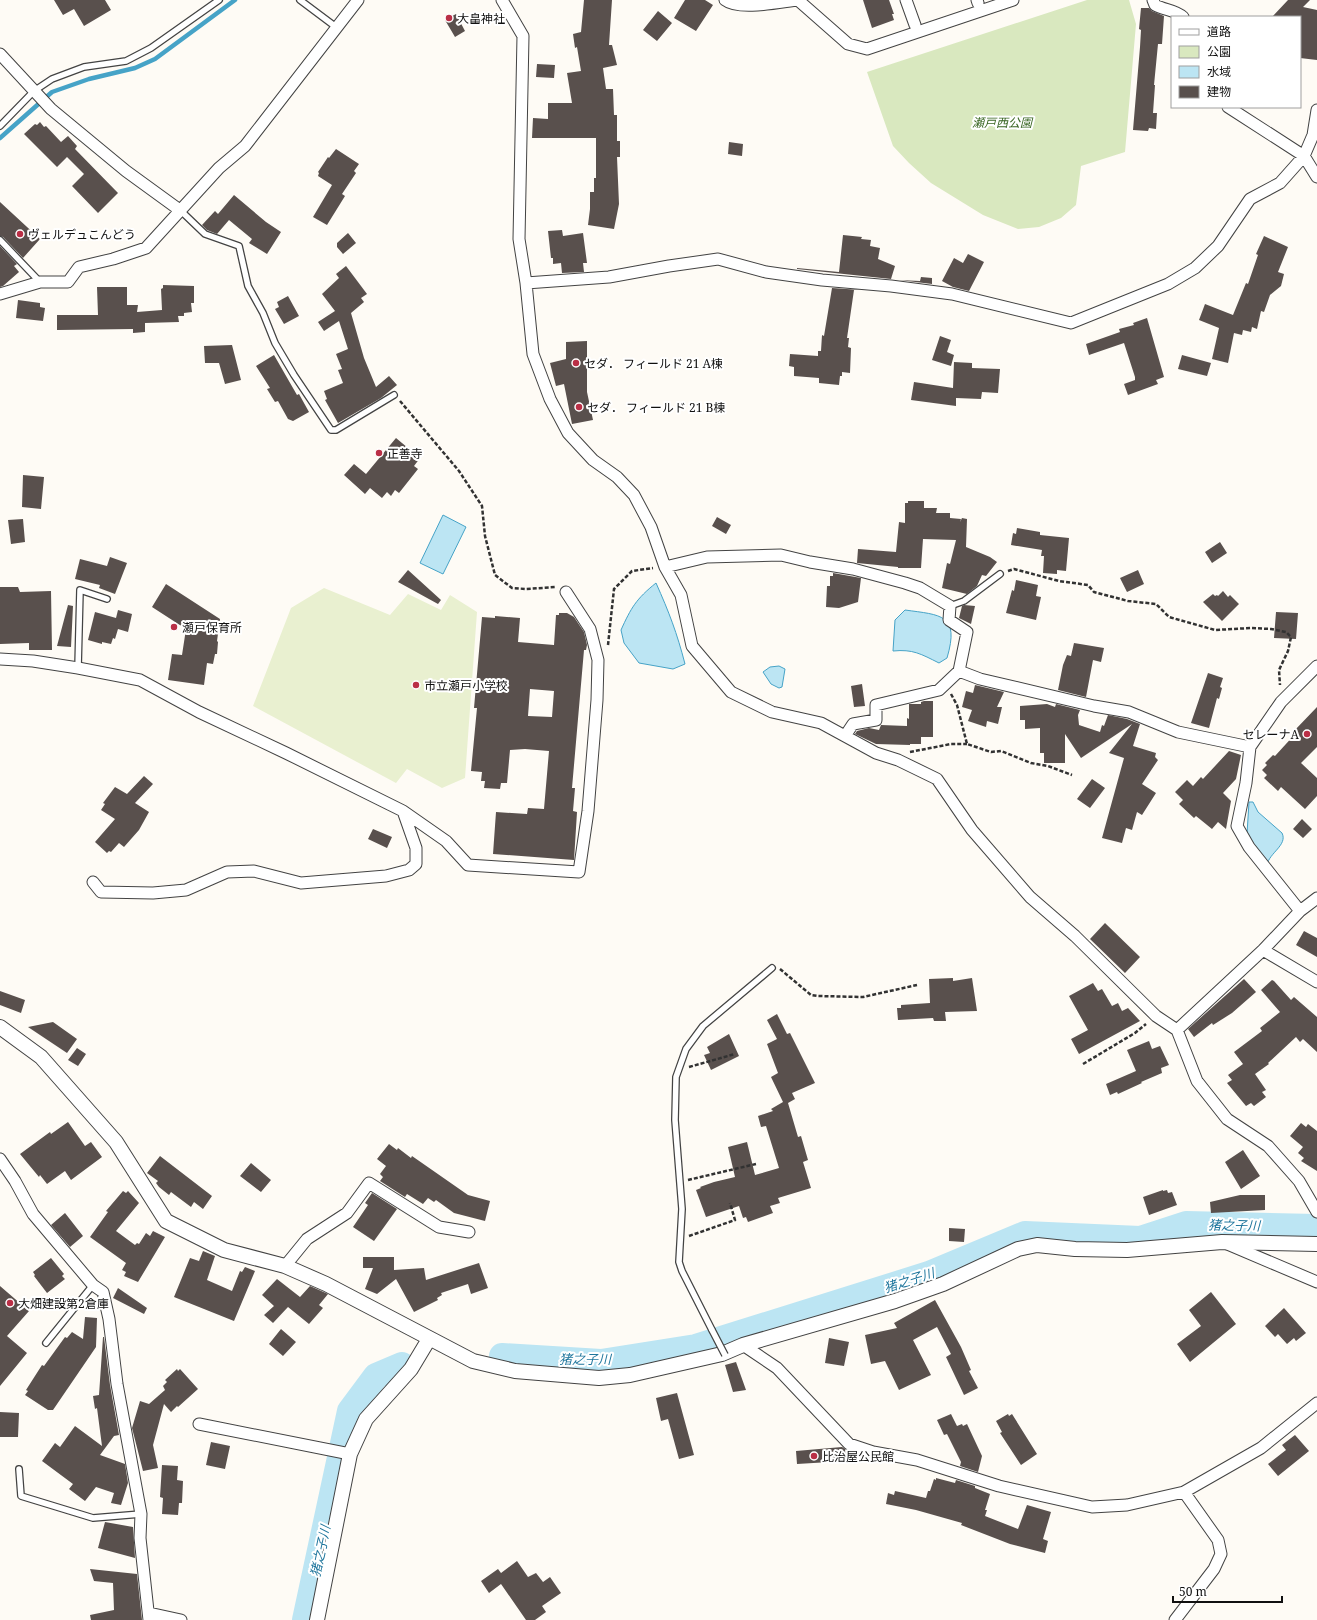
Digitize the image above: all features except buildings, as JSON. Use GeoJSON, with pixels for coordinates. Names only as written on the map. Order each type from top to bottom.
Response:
{"type":"FeatureCollection","features":[{"type":"Feature","properties":{"kind":"street"},"geometry":{"type":"LineString","coordinates":[[0,294],[40,282],[68,282],[79,267],[114,259],[146,248],[219,168],[245,146],[358,0]]}},
{"type":"Feature","properties":{"kind":"street"},"geometry":{"type":"LineString","coordinates":[[726,0],[730,4],[744,5],[798,0],[848,44],[867,49],[1013,0]]}},
{"type":"Feature","properties":{"kind":"street"},"geometry":{"type":"LineString","coordinates":[[906,0],[915,25]]}},
{"type":"Feature","properties":{"kind":"street"},"geometry":{"type":"LineString","coordinates":[[1153,0],[1155,5],[1162,9],[1180,13],[1182,16]]}},
{"type":"Feature","properties":{"kind":"street"},"geometry":{"type":"LineString","coordinates":[[505,1],[523,36],[520,239],[533,354],[550,399],[568,433],[593,460],[617,477],[634,495],[651,527],[665,567],[681,595],[692,646],[731,692],[772,712],[821,723],[876,753],[898,760],[937,779],[972,830],[1030,896],[1075,936],[1156,1016],[1177,1030],[1197,1081],[1205,1092],[1227,1119],[1268,1146],[1299,1181],[1317,1212]]}},
{"type":"Feature","properties":{"kind":"street"},"geometry":{"type":"LineString","coordinates":[[0,54],[51,109],[126,171],[181,211]]}},
{"type":"Feature","properties":{"kind":"street"},"geometry":{"type":"LineString","coordinates":[[1230,108],[1304,156],[1317,177]]}},
{"type":"Feature","properties":{"kind":"street"},"geometry":{"type":"LineString","coordinates":[[526,283],[609,277],[718,259],[766,272],[822,280],[891,286],[952,294],[1071,323],[1162,287],[1196,268],[1218,246],[1250,199],[1280,183],[1304,156],[1313,135],[1317,110]]}},
{"type":"Feature","properties":{"kind":"street"},"geometry":{"type":"LineString","coordinates":[[665,567],[707,558],[781,555],[853,570],[905,583],[920,588],[950,606],[949,620],[968,632],[955,675],[939,690],[876,705],[876,720],[853,724],[845,736]]}},
{"type":"Feature","properties":{"kind":"street"},"geometry":{"type":"LineString","coordinates":[[0,659],[33,661],[140,680],[199,712],[403,811],[446,841],[468,865],[579,872],[588,804],[597,700],[598,660],[590,629],[566,592]]}},
{"type":"Feature","properties":{"kind":"street"},"geometry":{"type":"LineString","coordinates":[[1300,911],[1250,847],[1237,826],[1246,783],[1250,748],[1281,702],[1317,666]]}},
{"type":"Feature","properties":{"kind":"street"},"geometry":{"type":"LineString","coordinates":[[955,675],[980,679],[1086,704],[1129,712],[1178,732],[1250,748]]}},
{"type":"Feature","properties":{"kind":"street"},"geometry":{"type":"LineString","coordinates":[[93,882],[101,892],[154,893],[186,890],[227,872],[254,871],[301,883],[386,876],[409,870],[416,864],[416,848],[403,811]]}},
{"type":"Feature","properties":{"kind":"street"},"geometry":{"type":"LineString","coordinates":[[1177,1030],[1263,950],[1300,911],[1317,898]]}},
{"type":"Feature","properties":{"kind":"street"},"geometry":{"type":"LineString","coordinates":[[1263,950],[1317,982]]}},
{"type":"Feature","properties":{"kind":"street"},"geometry":{"type":"LineString","coordinates":[[0,1027],[41,1057],[116,1142],[166,1221],[224,1250],[285,1266],[326,1284],[473,1362],[516,1371],[599,1378],[630,1375],[722,1354],[743,1346],[895,1301],[942,1284],[1018,1249],[1037,1245],[1075,1249],[1127,1250],[1222,1242],[1317,1244]]}},
{"type":"Feature","properties":{"kind":"street"},"geometry":{"type":"LineString","coordinates":[[0,1159],[15,1181],[33,1214],[93,1285],[103,1292],[108,1312],[117,1384],[141,1514],[140,1538],[149,1617],[181,1620]]}},
{"type":"Feature","properties":{"kind":"street"},"geometry":{"type":"LineString","coordinates":[[285,1266],[307,1239],[347,1213],[369,1183],[439,1227],[469,1232]]}},
{"type":"Feature","properties":{"kind":"street"},"geometry":{"type":"LineString","coordinates":[[1222,1242],[1317,1282]]}},
{"type":"Feature","properties":{"kind":"street"},"geometry":{"type":"LineString","coordinates":[[317,1620],[346,1453],[366,1418],[411,1369],[429,1339]]}},
{"type":"Feature","properties":{"kind":"street"},"geometry":{"type":"LineString","coordinates":[[743,1346],[777,1368],[849,1444],[873,1452],[917,1460],[999,1486],[1092,1507],[1127,1505],[1184,1492],[1261,1448],[1317,1403]]}},
{"type":"Feature","properties":{"kind":"street"},"geometry":{"type":"LineString","coordinates":[[199,1424],[346,1453]]}},
{"type":"Feature","properties":{"kind":"street"},"geometry":{"type":"LineString","coordinates":[[1175,1620],[1214,1569],[1221,1554],[1218,1540],[1184,1492]]}},
{"type":"Feature","properties":{"kind":"lane"},"geometry":{"type":"LineString","coordinates":[[0,126],[34,91],[52,79],[84,67],[126,61],[151,48],[219,0]]}},
{"type":"Feature","properties":{"kind":"lane"},"geometry":{"type":"LineString","coordinates":[[300,0],[336,27]]}},
{"type":"Feature","properties":{"kind":"lane"},"geometry":{"type":"LineString","coordinates":[[181,211],[205,234],[239,246],[248,286],[263,313],[275,343],[294,375],[331,430],[336,430],[394,395]]}},
{"type":"Feature","properties":{"kind":"lane"},"geometry":{"type":"LineString","coordinates":[[0,240],[40,282]]}},
{"type":"Feature","properties":{"kind":"lane"},"geometry":{"type":"LineString","coordinates":[[950,606],[964,601],[1000,574]]}},
{"type":"Feature","properties":{"kind":"lane"},"geometry":{"type":"LineString","coordinates":[[78,668],[80,590],[107,599]]}},
{"type":"Feature","properties":{"kind":"lane"},"geometry":{"type":"LineString","coordinates":[[725,1355],[682,1271],[679,1262],[682,1209],[674,1120],[676,1077],[686,1050],[703,1026],[772,968]]}},
{"type":"Feature","properties":{"kind":"lane"},"geometry":{"type":"LineString","coordinates":[[46,1343],[93,1285]]}},
{"type":"Feature","properties":{"kind":"lane"},"geometry":{"type":"LineString","coordinates":[[19,1469],[21,1496],[93,1518],[141,1514]]}},
{"type":"Feature","properties":{"kind":"path"},"geometry":{"type":"LineString","coordinates":[[394,395],[459,471],[482,506],[485,536],[495,575],[512,588],[526,589],[557,587],[566,592]]}},
{"type":"Feature","properties":{"kind":"path"},"geometry":{"type":"LineString","coordinates":[[614,589],[632,570],[665,567]]}},
{"type":"Feature","properties":{"kind":"path"},"geometry":{"type":"LineString","coordinates":[[1000,574],[1014,569],[1060,581],[1088,585],[1094,592],[1128,601],[1156,604],[1169,617],[1215,630],[1251,628],[1271,629],[1286,632],[1291,637],[1288,651],[1279,670],[1281,702]]}},
{"type":"Feature","properties":{"kind":"path"},"geometry":{"type":"LineString","coordinates":[[955,675],[949,690],[957,705],[966,744]]}},
{"type":"Feature","properties":{"kind":"path"},"geometry":{"type":"LineString","coordinates":[[906,753],[943,745],[966,744],[991,752],[1001,751],[1031,764],[1048,766],[1072,775]]}},
{"type":"Feature","properties":{"kind":"path"},"geometry":{"type":"LineString","coordinates":[[772,968],[779,968],[811,994],[818,996],[863,997],[917,985]]}},
{"type":"Feature","properties":{"kind":"path"},"geometry":{"type":"LineString","coordinates":[[1083,1064],[1135,1032],[1156,1016]]}},
{"type":"Feature","properties":{"kind":"path"},"geometry":{"type":"LineString","coordinates":[[676,1077],[688,1068],[735,1054]]}},
{"type":"Feature","properties":{"kind":"path"},"geometry":{"type":"LineString","coordinates":[[680,1181],[756,1164]]}},
{"type":"Feature","properties":{"kind":"path"},"geometry":{"type":"LineString","coordinates":[[681,1238],[735,1220],[730,1203]]}},
{"type":"Feature","properties":{"kind":"green space","name":"瀬戸西公園"},"geometry":{"type":"Polygon","coordinates":[[[1087,0],[1129,0],[1136,24],[1125,152],[1081,166],[1076,205],[1061,218],[1039,227],[1018,229],[983,215],[931,183],[893,146],[867,72],[1087,0]]]}},
{"type":"Feature","properties":{"kind":"green space"},"geometry":{"type":"Polygon","coordinates":[[[324,588],[390,615],[408,594],[441,610],[450,595],[477,612],[465,778],[442,788],[407,769],[396,783],[253,706],[291,608],[324,588]]]}},
{"type":"Feature","properties":{"kind":"water"},"geometry":{"type":"Polygon","coordinates":[[[443,515],[466,527],[443,574],[420,563],[443,515]]]}},
{"type":"Feature","properties":{"kind":"water"},"geometry":{"type":"Polygon","coordinates":[[[656,583],[679,642],[685,664],[673,669],[639,663],[624,643],[621,630],[635,604],[656,583]]]}},
{"type":"Feature","properties":{"kind":"water"},"geometry":{"type":"Polygon","coordinates":[[[905,610],[929,613],[944,619],[949,625],[951,633],[947,658],[939,663],[917,653],[893,651],[895,620],[905,610]]]}},
{"type":"Feature","properties":{"kind":"water"},"geometry":{"type":"Polygon","coordinates":[[[779,666],[785,669],[782,687],[779,688],[771,684],[763,672],[770,667],[779,666]]]}},
{"type":"Feature","properties":{"kind":"water"},"geometry":{"type":"Polygon","coordinates":[[[1249,802],[1253,802],[1258,812],[1282,833],[1282,841],[1268,861],[1267,865],[1247,834],[1249,802]]]}},
{"type":"Feature","properties":{"kind":"waterway"},"geometry":{"type":"LineString","coordinates":[[0,138],[52,92],[89,79],[135,68],[155,59],[235,0]]}},
{"type":"Feature","properties":{"kind":"waterway","name":"猪之子川"},"geometry":{"type":"LineString","coordinates":[[502,1356],[601,1362],[696,1347],[929,1274],[1025,1234],[1140,1239],[1186,1224],[1317,1227]]}},
{"type":"Feature","properties":{"kind":"waterway","name":"猪之子川"},"geometry":{"type":"LineString","coordinates":[[305,1620],[350,1411],[376,1376],[402,1365]]}},
{"type":"Feature","properties":{"kind":"place","name":"大畠神社"},"geometry":{"type":"Point","coordinates":[449,18]}},
{"type":"Feature","properties":{"kind":"place","name":"ヴェルデュこんどう"},"geometry":{"type":"Point","coordinates":[20,234]}},
{"type":"Feature","properties":{"kind":"place","name":"セダ． フィールド 21 A棟"},"geometry":{"type":"Point","coordinates":[576,363]}},
{"type":"Feature","properties":{"kind":"place","name":"セダ． フィールド 21 B棟"},"geometry":{"type":"Point","coordinates":[579,407]}},
{"type":"Feature","properties":{"kind":"place","name":"正善寺"},"geometry":{"type":"Point","coordinates":[379,453]}},
{"type":"Feature","properties":{"kind":"place","name":"瀬戸保育所"},"geometry":{"type":"Point","coordinates":[174,627]}},
{"type":"Feature","properties":{"kind":"place","name":"市立瀬戸小学校"},"geometry":{"type":"Point","coordinates":[416,685]}},
{"type":"Feature","properties":{"kind":"place","name":"セレーナA"},"geometry":{"type":"Point","coordinates":[1307,734]}},
{"type":"Feature","properties":{"kind":"place","name":"大畑建設第2倉庫"},"geometry":{"type":"Point","coordinates":[10,1303]}},
{"type":"Feature","properties":{"kind":"place","name":"比治屋公民館"},"geometry":{"type":"Point","coordinates":[814,1456]}}]}
